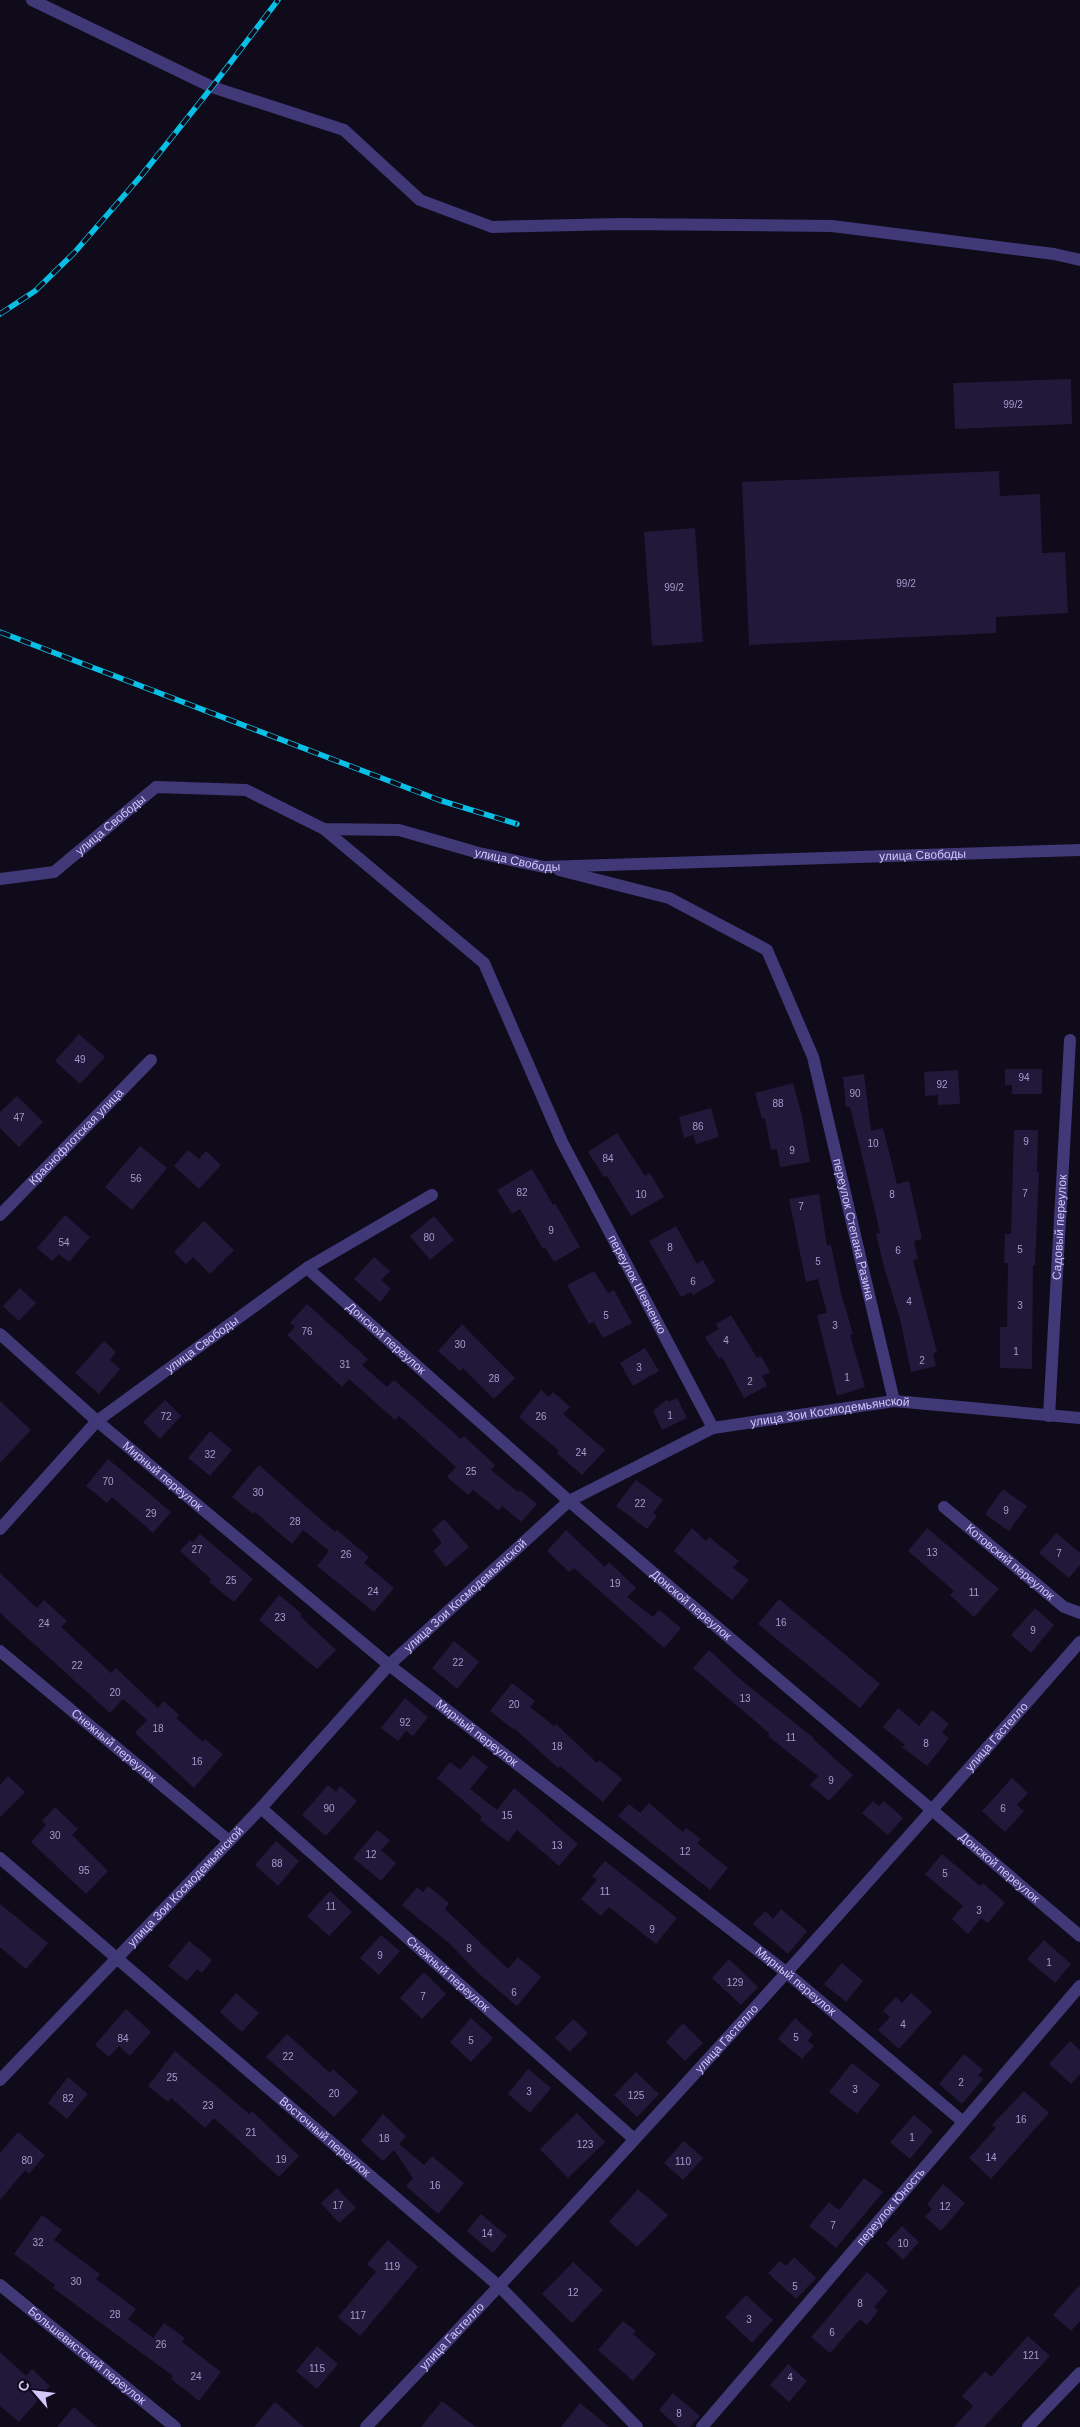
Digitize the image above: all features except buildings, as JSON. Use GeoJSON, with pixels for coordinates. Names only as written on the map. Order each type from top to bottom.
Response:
{"type":"FeatureCollection","features":[{"type":"Feature","properties":{"kind":"street"},"geometry":{"type":"LineString","coordinates":[[32,0],[212,87],[344,130],[420,200],[492,227],[619,224],[832,226],[1054,254],[1080,260]]}},
{"type":"Feature","properties":{"kind":"street","name":"улица Свободы"},"geometry":{"type":"LineString","coordinates":[[0,879],[54,872],[156,787],[246,790],[324,829],[399,830],[479,853],[544,867],[1080,850]]}},
{"type":"Feature","properties":{"kind":"street","name":"переулок Шевченко"},"geometry":{"type":"LineString","coordinates":[[324,829],[484,963],[562,1142],[712,1428]]}},
{"type":"Feature","properties":{"kind":"street","name":"переулок Степана Разина"},"geometry":{"type":"LineString","coordinates":[[544,867],[669,898],[767,950],[813,1057],[894,1401]]}},
{"type":"Feature","properties":{"kind":"street","name":"Садовый переулок"},"geometry":{"type":"LineString","coordinates":[[1049,1416],[1070,1040]]}},
{"type":"Feature","properties":{"kind":"street","name":"Краснофлотская улица"},"geometry":{"type":"LineString","coordinates":[[0,1215],[152,1060]]}},
{"type":"Feature","properties":{"kind":"street","name":"улица Свободы"},"geometry":{"type":"LineString","coordinates":[[0,1529],[97,1421],[307,1268],[432,1195]]}},
{"type":"Feature","properties":{"kind":"street","name":"Донской переулок"},"geometry":{"type":"LineString","coordinates":[[307,1268],[569,1501],[1080,1936]]}},
{"type":"Feature","properties":{"kind":"street","name":"Мирный переулок"},"geometry":{"type":"LineString","coordinates":[[0,1334],[97,1421],[389,1665],[787,1973],[962,2121]]}},
{"type":"Feature","properties":{"kind":"street","name":"улица Зои Космодемьянской"},"geometry":{"type":"LineString","coordinates":[[0,2080],[228,1840],[261,1808],[389,1665],[569,1501],[712,1428],[894,1401],[1080,1418]]}},
{"type":"Feature","properties":{"kind":"street","name":"Котовский переулок"},"geometry":{"type":"LineString","coordinates":[[944,1507],[1064,1607],[1080,1613]]}},
{"type":"Feature","properties":{"kind":"street","name":"улица Гастелло"},"geometry":{"type":"LineString","coordinates":[[366,2427],[500,2287],[787,1973],[1080,1642]]}},
{"type":"Feature","properties":{"kind":"street","name":"Снежный переулок"},"geometry":{"type":"LineString","coordinates":[[0,1650],[228,1840]]}},
{"type":"Feature","properties":{"kind":"street","name":"Снежный переулок"},"geometry":{"type":"LineString","coordinates":[[261,1808],[634,2139]]}},
{"type":"Feature","properties":{"kind":"street","name":"Восточный переулок"},"geometry":{"type":"LineString","coordinates":[[0,1858],[117,1956],[500,2287],[637,2427]]}},
{"type":"Feature","properties":{"kind":"street","name":"переулок Юность"},"geometry":{"type":"LineString","coordinates":[[702,2427],[962,2121],[1080,1986]]}},
{"type":"Feature","properties":{"kind":"street","name":"Большевистский переулок"},"geometry":{"type":"LineString","coordinates":[[0,2285],[175,2427]]}},
{"type":"Feature","properties":{"kind":"street"},"geometry":{"type":"LineString","coordinates":[[1028,2427],[1080,2373]]}},
{"type":"Feature","properties":{"kind":"railway"},"geometry":{"type":"LineString","coordinates":[[0,314],[35,291],[74,253],[141,176],[278,0]]}},
{"type":"Feature","properties":{"kind":"railway"},"geometry":{"type":"LineString","coordinates":[[0,632],[439,800],[517,824]]}}]}
